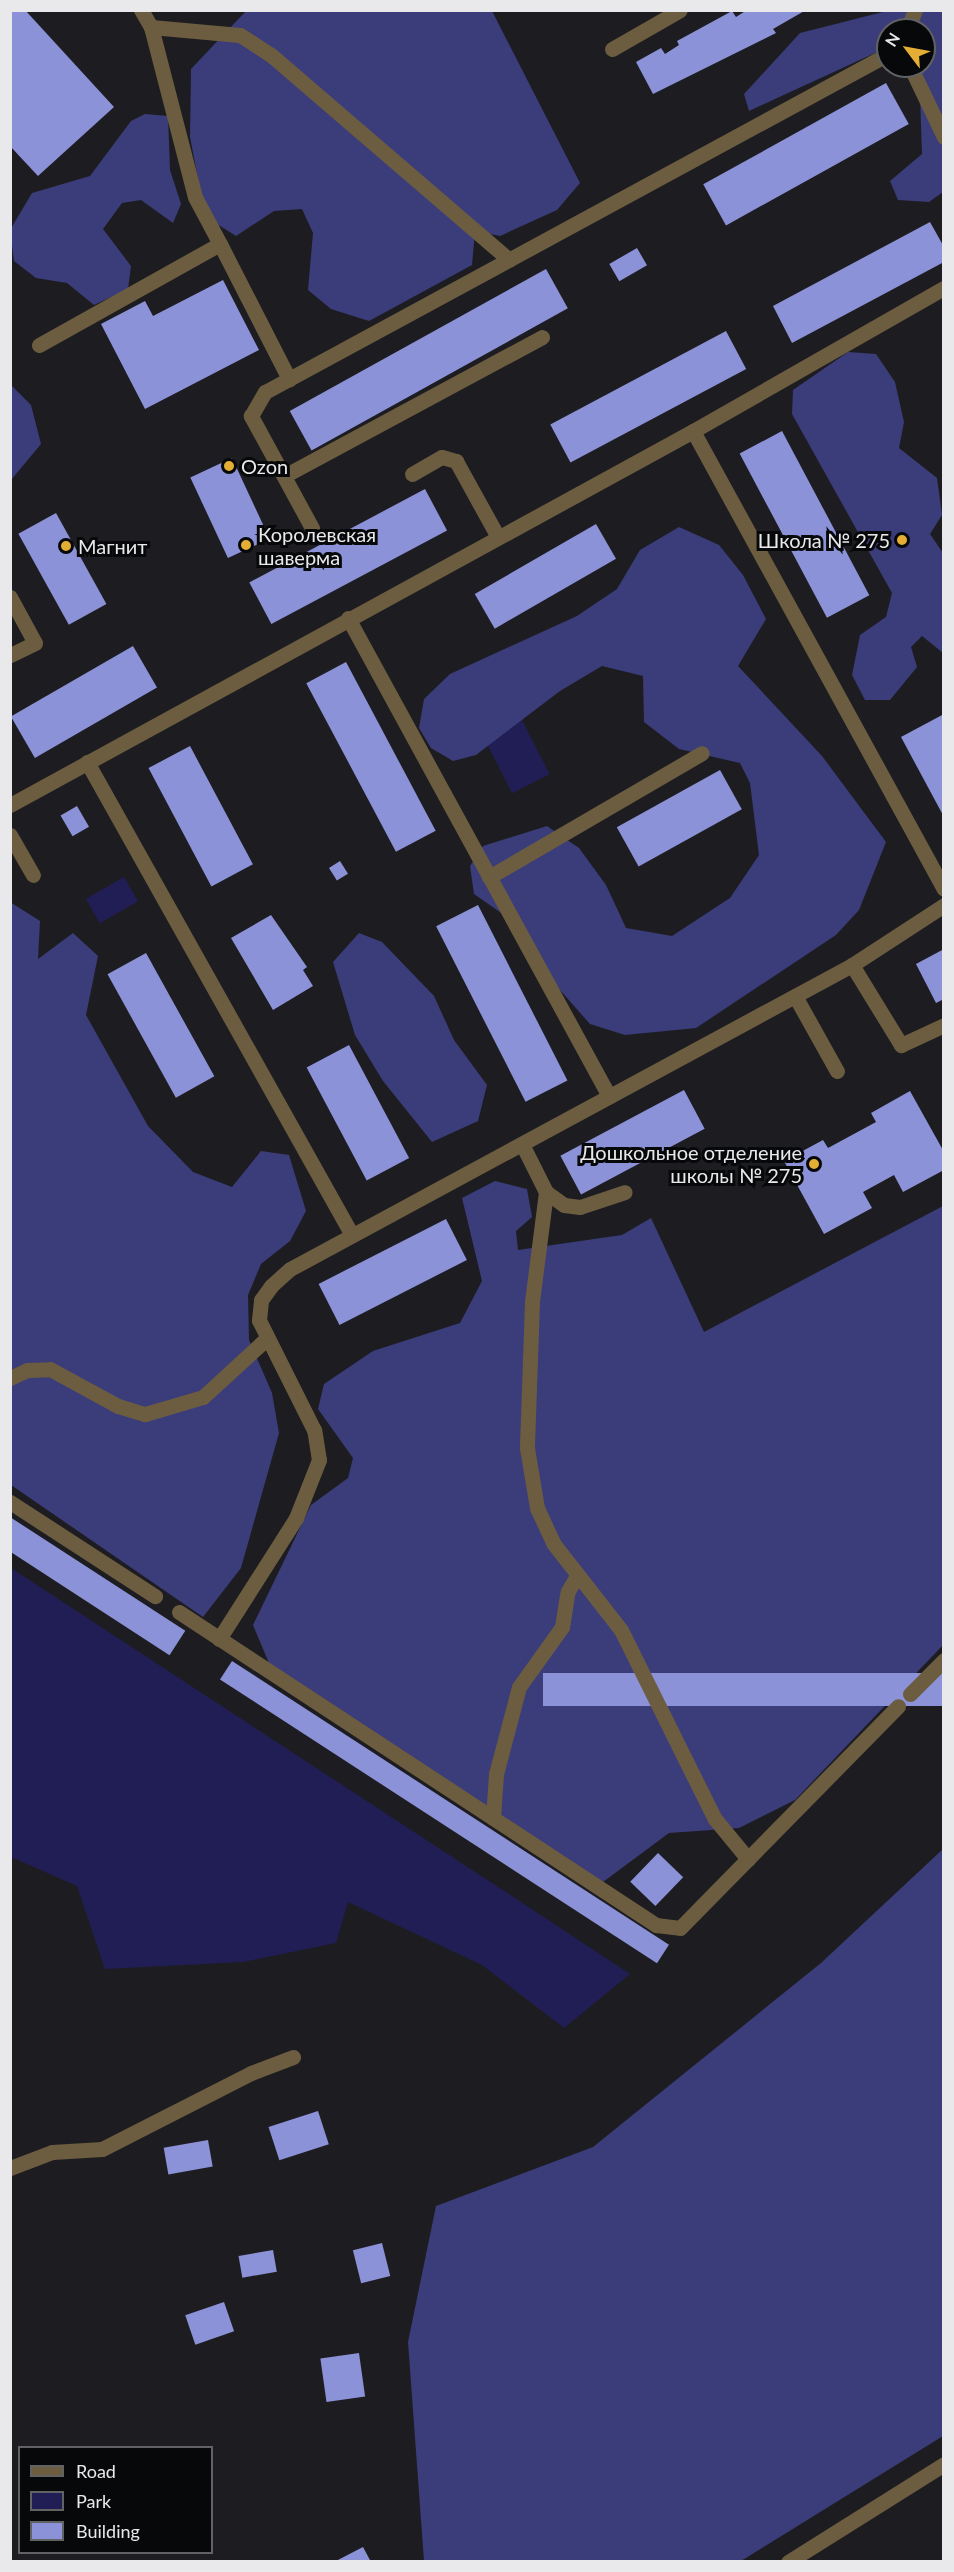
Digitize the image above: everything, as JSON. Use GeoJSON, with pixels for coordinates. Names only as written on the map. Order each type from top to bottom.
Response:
{"type":"FeatureCollection","features":[{"type":"Feature","properties":{"kind":"street"},"geometry":{"type":"LineString","coordinates":[[141,10],[152,27],[195,198],[289,379]]}},
{"type":"Feature","properties":{"kind":"street"},"geometry":{"type":"LineString","coordinates":[[612,49],[680,10]]}},
{"type":"Feature","properties":{"kind":"street"},"geometry":{"type":"LineString","coordinates":[[152,27],[218,30],[255,45],[509,260]]}},
{"type":"Feature","properties":{"kind":"street"},"geometry":{"type":"LineString","coordinates":[[312,528],[251,416],[265,392],[876,61]]}},
{"type":"Feature","properties":{"kind":"street"},"geometry":{"type":"LineString","coordinates":[[916,78],[944,137]]}},
{"type":"Feature","properties":{"kind":"street"},"geometry":{"type":"LineString","coordinates":[[39,345],[220,244]]}},
{"type":"Feature","properties":{"kind":"street"},"geometry":{"type":"LineString","coordinates":[[10,805],[229,683],[693,431],[944,288]]}},
{"type":"Feature","properties":{"kind":"street"},"geometry":{"type":"LineString","coordinates":[[284,476],[542,337]]}},
{"type":"Feature","properties":{"kind":"street"},"geometry":{"type":"LineString","coordinates":[[693,431],[944,889]]}},
{"type":"Feature","properties":{"kind":"street"},"geometry":{"type":"LineString","coordinates":[[412,474],[442,457],[456,461],[498,537]]}},
{"type":"Feature","properties":{"kind":"street"},"geometry":{"type":"LineString","coordinates":[[10,597],[35,643],[10,655]]}},
{"type":"Feature","properties":{"kind":"street"},"geometry":{"type":"LineString","coordinates":[[348,618],[609,1096]]}},
{"type":"Feature","properties":{"kind":"street"},"geometry":{"type":"LineString","coordinates":[[489,877],[702,753]]}},
{"type":"Feature","properties":{"kind":"street"},"geometry":{"type":"LineString","coordinates":[[87,762],[352,1235]]}},
{"type":"Feature","properties":{"kind":"street"},"geometry":{"type":"LineString","coordinates":[[10,835],[33,875]]}},
{"type":"Feature","properties":{"kind":"street"},"geometry":{"type":"LineString","coordinates":[[219,1639],[296,1518],[319,1460],[314,1430],[265,1340],[258,1320],[261,1300],[271,1286],[290,1269],[852,965],[944,904]]}},
{"type":"Feature","properties":{"kind":"street"},"geometry":{"type":"LineString","coordinates":[[852,965],[901,1045],[944,1025]]}},
{"type":"Feature","properties":{"kind":"street"},"geometry":{"type":"LineString","coordinates":[[795,996],[837,1071]]}},
{"type":"Feature","properties":{"kind":"street"},"geometry":{"type":"LineString","coordinates":[[522,1144],[546,1192],[564,1205],[580,1207],[625,1192]]}},
{"type":"Feature","properties":{"kind":"street"},"geometry":{"type":"LineString","coordinates":[[546,1192],[532,1302],[527,1448],[537,1508],[553,1543],[621,1630],[714,1819],[748,1859]]}},
{"type":"Feature","properties":{"kind":"street"},"geometry":{"type":"LineString","coordinates":[[10,1378],[27,1370],[50,1369],[118,1406],[145,1414],[203,1397],[265,1340]]}},
{"type":"Feature","properties":{"kind":"street"},"geometry":{"type":"LineString","coordinates":[[10,1502],[155,1596]]}},
{"type":"Feature","properties":{"kind":"street"},"geometry":{"type":"LineString","coordinates":[[493,1818],[496,1774],[519,1687],[562,1627],[568,1591],[577,1576]]}},
{"type":"Feature","properties":{"kind":"street"},"geometry":{"type":"LineString","coordinates":[[179,1612],[656,1925],[680,1928],[898,1706]]}},
{"type":"Feature","properties":{"kind":"street"},"geometry":{"type":"LineString","coordinates":[[910,1694],[944,1660]]}},
{"type":"Feature","properties":{"kind":"street"},"geometry":{"type":"LineString","coordinates":[[10,2168],[52,2152],[102,2149],[251,2073],[293,2057]]}},
{"type":"Feature","properties":{"kind":"street"},"geometry":{"type":"LineString","coordinates":[[788,2562],[944,2464]]}},
{"type":"Feature","properties":{"kind":"green space"},"geometry":{"type":"Polygon","coordinates":[[[521,718],[550,774],[512,793],[484,737],[521,718]]]}},
{"type":"Feature","properties":{"kind":"green space"},"geometry":{"type":"Polygon","coordinates":[[[124,877],[138,901],[100,923],[86,899],[124,877]]]}},
{"type":"Feature","properties":{"kind":"green space"},"geometry":{"type":"Polygon","coordinates":[[[11,1568],[630,1974],[564,2028],[482,1965],[348,1902],[336,1943],[243,1962],[105,1969],[77,1886],[11,1857],[11,1568]]]}},
{"type":"Feature","properties":{"kind":"shaded area"},"geometry":{"type":"Polygon","coordinates":[[[246,11],[492,11],[580,183],[557,210],[500,236],[475,231],[472,265],[369,321],[331,309],[308,290],[313,233],[302,209],[274,211],[236,236],[217,224],[201,194],[190,137],[191,69],[246,11]]]}},
{"type":"Feature","properties":{"kind":"shaded area"},"geometry":{"type":"Polygon","coordinates":[[[887,11],[943,11],[943,192],[929,202],[898,200],[890,181],[922,154],[919,78],[936,78],[936,18],[876,18],[876,53],[749,111],[744,94],[800,33],[887,11]]]}},
{"type":"Feature","properties":{"kind":"shaded area"},"geometry":{"type":"Polygon","coordinates":[[[145,114],[168,116],[170,170],[181,204],[173,223],[141,200],[122,203],[103,229],[131,266],[128,289],[94,305],[67,283],[36,278],[14,261],[10,230],[32,193],[90,176],[131,121],[145,114]]]}},
{"type":"Feature","properties":{"kind":"shaded area","name":"Школа № 275"},"geometry":{"type":"Polygon","coordinates":[[[848,352],[876,354],[895,382],[904,422],[899,448],[937,478],[942,515],[930,534],[943,553],[943,653],[922,636],[911,647],[917,667],[890,700],[865,700],[852,675],[860,635],[886,617],[892,593],[792,414],[793,390],[848,352]]]}},
{"type":"Feature","properties":{"kind":"shaded area"},"geometry":{"type":"Polygon","coordinates":[[[11,385],[31,405],[41,444],[11,480],[11,385]]]}},
{"type":"Feature","properties":{"kind":"shaded area"},"geometry":{"type":"Polygon","coordinates":[[[679,527],[719,545],[743,575],[766,619],[738,666],[822,756],[886,842],[859,910],[836,935],[696,1028],[625,1035],[590,1024],[545,973],[507,917],[474,894],[470,866],[483,846],[547,826],[579,848],[606,885],[626,928],[672,936],[730,898],[759,855],[750,783],[740,763],[679,749],[644,722],[643,676],[602,666],[560,691],[476,755],[453,761],[431,748],[419,728],[424,699],[450,674],[577,616],[617,589],[640,550],[679,527]]]}},
{"type":"Feature","properties":{"kind":"shaded area"},"geometry":{"type":"Polygon","coordinates":[[[10,902],[40,921],[38,959],[73,933],[98,956],[86,1015],[148,1126],[193,1172],[232,1187],[261,1151],[289,1155],[306,1211],[290,1241],[261,1264],[248,1295],[249,1340],[272,1393],[279,1433],[241,1568],[203,1617],[11,1485],[10,902]]]}},
{"type":"Feature","properties":{"kind":"shaded area"},"geometry":{"type":"Polygon","coordinates":[[[359,933],[382,942],[434,996],[454,1040],[487,1085],[478,1121],[432,1142],[383,1081],[355,1035],[333,962],[359,933]]]}},
{"type":"Feature","properties":{"kind":"shaded area"},"geometry":{"type":"Polygon","coordinates":[[[495,1181],[527,1189],[532,1217],[516,1231],[518,1250],[622,1235],[651,1218],[704,1332],[943,1206],[943,1645],[795,1800],[739,1828],[669,1833],[603,1882],[269,1663],[253,1625],[311,1505],[348,1478],[353,1458],[318,1409],[324,1384],[373,1351],[460,1323],[482,1281],[462,1198],[495,1181]]]}},
{"type":"Feature","properties":{"kind":"shaded area"},"geometry":{"type":"Polygon","coordinates":[[[943,1849],[943,2436],[741,2561],[424,2561],[408,2342],[436,2206],[593,2147],[821,1963],[943,1849]]]}},
{"type":"Feature","properties":{"kind":"building"},"geometry":{"type":"Polygon","coordinates":[[[25,10],[114,107],[38,176],[10,146],[10,12],[25,10]]]}},
{"type":"Feature","properties":{"kind":"building"},"geometry":{"type":"Polygon","coordinates":[[[747,10],[806,10],[773,29],[776,33],[653,94],[636,62],[661,48],[665,54],[679,45],[677,41],[732,11],[736,17],[747,10]]]}},
{"type":"Feature","properties":{"kind":"building"},"geometry":{"type":"Polygon","coordinates":[[[886,83],[909,124],[726,225],[703,184],[886,83]]]}},
{"type":"Feature","properties":{"kind":"building"},"geometry":{"type":"Polygon","coordinates":[[[930,222],[944,247],[944,262],[792,343],[773,306],[930,222]]]}},
{"type":"Feature","properties":{"kind":"building"},"geometry":{"type":"Polygon","coordinates":[[[637,248],[647,265],[619,281],[609,264],[637,248]]]}},
{"type":"Feature","properties":{"kind":"building"},"geometry":{"type":"Polygon","coordinates":[[[546,269],[568,308],[312,450],[290,411],[546,269]]]}},
{"type":"Feature","properties":{"kind":"building"},"geometry":{"type":"Polygon","coordinates":[[[223,280],[259,350],[145,409],[101,324],[145,301],[153,316],[223,280]]]}},
{"type":"Feature","properties":{"kind":"building"},"geometry":{"type":"Polygon","coordinates":[[[726,331],[746,369],[570,462],[550,424],[726,331]]]}},
{"type":"Feature","properties":{"kind":"building"},"geometry":{"type":"Polygon","coordinates":[[[782,431],[869,595],[827,618],[740,454],[782,431]]]}},
{"type":"Feature","properties":{"kind":"building"},"geometry":{"type":"Polygon","coordinates":[[[232,458],[270,539],[228,558],[190,477],[232,458]]]}},
{"type":"Feature","properties":{"kind":"building"},"geometry":{"type":"Polygon","coordinates":[[[425,489],[447,530],[271,624],[249,582],[425,489]]]}},
{"type":"Feature","properties":{"kind":"building"},"geometry":{"type":"Polygon","coordinates":[[[56,513],[106,604],[69,625],[18,534],[56,513]]]}},
{"type":"Feature","properties":{"kind":"building"},"geometry":{"type":"Polygon","coordinates":[[[596,524],[616,559],[495,629],[475,594],[596,524]]]}},
{"type":"Feature","properties":{"kind":"building"},"geometry":{"type":"Polygon","coordinates":[[[133,646],[157,688],[35,758],[11,716],[133,646]]]}},
{"type":"Feature","properties":{"kind":"building"},"geometry":{"type":"Polygon","coordinates":[[[346,662],[436,831],[396,852],[306,683],[346,662]]]}},
{"type":"Feature","properties":{"kind":"building"},"geometry":{"type":"Polygon","coordinates":[[[944,714],[944,817],[901,737],[944,714]]]}},
{"type":"Feature","properties":{"kind":"building"},"geometry":{"type":"Polygon","coordinates":[[[190,746],[253,864],[211,886],[149,768],[190,746]]]}},
{"type":"Feature","properties":{"kind":"building"},"geometry":{"type":"Polygon","coordinates":[[[720,770],[742,809],[639,867],[617,827],[720,770]]]}},
{"type":"Feature","properties":{"kind":"building"},"geometry":{"type":"Polygon","coordinates":[[[77,806],[89,827],[73,836],[61,816],[77,806]]]}},
{"type":"Feature","properties":{"kind":"building"},"geometry":{"type":"Polygon","coordinates":[[[340,861],[348,874],[337,881],[329,868],[340,861]]]}},
{"type":"Feature","properties":{"kind":"building"},"geometry":{"type":"Polygon","coordinates":[[[478,905],[567,1081],[526,1102],[436,926],[478,905]]]}},
{"type":"Feature","properties":{"kind":"building"},"geometry":{"type":"Polygon","coordinates":[[[271,915],[307,967],[303,970],[313,986],[273,1010],[231,938],[271,915]]]}},
{"type":"Feature","properties":{"kind":"building"},"geometry":{"type":"Polygon","coordinates":[[[944,949],[944,999],[936,1003],[916,964],[944,949]]]}},
{"type":"Feature","properties":{"kind":"building"},"geometry":{"type":"Polygon","coordinates":[[[146,953],[214,1076],[176,1098],[108,974],[146,953]]]}},
{"type":"Feature","properties":{"kind":"building"},"geometry":{"type":"Polygon","coordinates":[[[349,1045],[409,1158],[367,1181],[307,1068],[349,1045]]]}},
{"type":"Feature","properties":{"kind":"building"},"geometry":{"type":"Polygon","coordinates":[[[684,1090],[705,1129],[581,1195],[560,1156],[684,1090]]]}},
{"type":"Feature","properties":{"kind":"building"},"geometry":{"type":"Polygon","coordinates":[[[910,1091],[944,1152],[944,1170],[903,1192],[894,1175],[863,1192],[872,1208],[824,1234],[784,1161],[823,1140],[828,1148],[876,1122],[871,1113],[910,1091]]]}},
{"type":"Feature","properties":{"kind":"building"},"geometry":{"type":"Polygon","coordinates":[[[446,1219],[467,1260],[339,1325],[319,1284],[446,1219]]]}},
{"type":"Feature","properties":{"kind":"building"},"geometry":{"type":"Polygon","coordinates":[[[10,1517],[185,1631],[169,1655],[10,1552],[10,1517]]]}},
{"type":"Feature","properties":{"kind":"building"},"geometry":{"type":"Polygon","coordinates":[[[232,1661],[669,1945],[657,1963],[220,1679],[232,1661]]]}},
{"type":"Feature","properties":{"kind":"building"},"geometry":{"type":"Polygon","coordinates":[[[543,1673],[944,1673],[944,1706],[543,1706],[543,1673]]]}},
{"type":"Feature","properties":{"kind":"building"},"geometry":{"type":"Polygon","coordinates":[[[658,1853],[683,1877],[655,1906],[630,1882],[658,1853]]]}},
{"type":"Feature","properties":{"kind":"building"},"geometry":{"type":"Polygon","coordinates":[[[318,2111],[329,2144],[279,2160],[269,2127],[318,2111]]]}},
{"type":"Feature","properties":{"kind":"building"},"geometry":{"type":"Polygon","coordinates":[[[208,2140],[213,2167],[168,2174],[164,2148],[208,2140]]]}},
{"type":"Feature","properties":{"kind":"building"},"geometry":{"type":"Polygon","coordinates":[[[382,2243],[390,2276],[361,2283],[353,2250],[382,2243]]]}},
{"type":"Feature","properties":{"kind":"building"},"geometry":{"type":"Polygon","coordinates":[[[273,2250],[277,2272],[242,2278],[239,2256],[273,2250]]]}},
{"type":"Feature","properties":{"kind":"building"},"geometry":{"type":"Polygon","coordinates":[[[224,2302],[234,2331],[195,2345],[185,2315],[224,2302]]]}},
{"type":"Feature","properties":{"kind":"building"},"geometry":{"type":"Polygon","coordinates":[[[359,2353],[365,2397],[327,2402],[320,2358],[359,2353]]]}},
{"type":"Feature","properties":{"kind":"building"},"geometry":{"type":"Polygon","coordinates":[[[363,2547],[371,2562],[334,2562],[363,2547]]]}},
{"type":"Feature","properties":{"kind":"place","name":"Ozon"},"geometry":{"type":"Point","coordinates":[229,466]}},
{"type":"Feature","properties":{"kind":"place","name":"Школа № 275"},"geometry":{"type":"Point","coordinates":[902,540]}},
{"type":"Feature","properties":{"kind":"place","name":"Королевская шаверма"},"geometry":{"type":"Point","coordinates":[246,545]}},
{"type":"Feature","properties":{"kind":"place","name":"Магнит"},"geometry":{"type":"Point","coordinates":[66,546]}},
{"type":"Feature","properties":{"kind":"place","name":"Дошкольное отделение школы № 275"},"geometry":{"type":"Point","coordinates":[814,1164]}}]}
